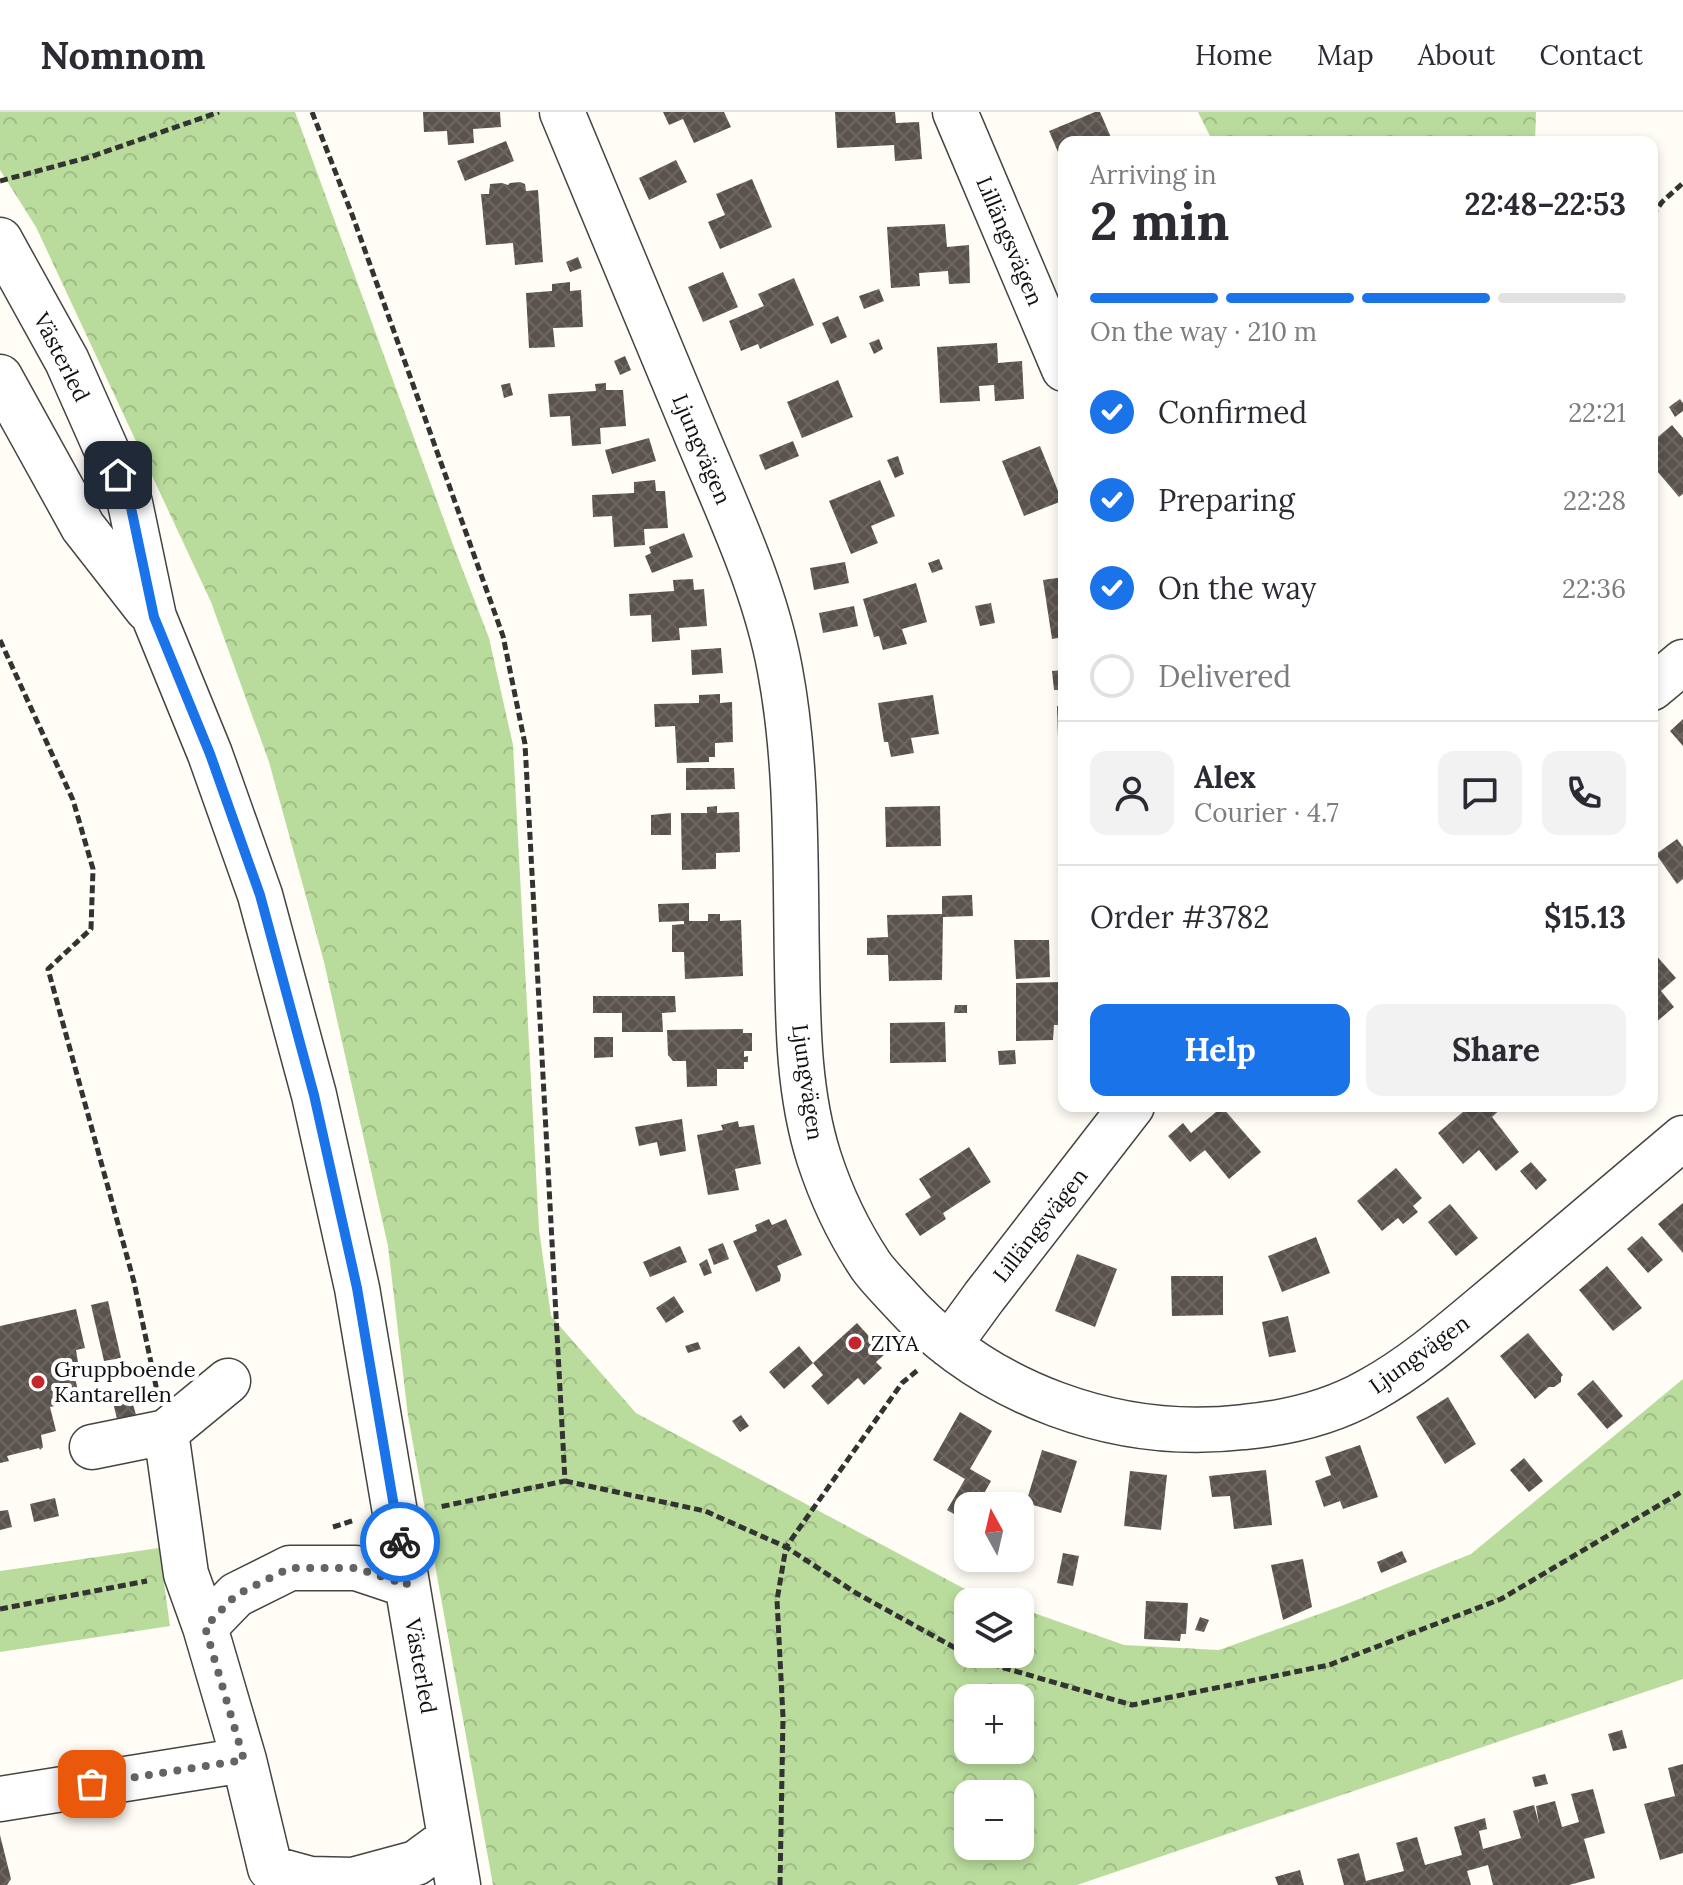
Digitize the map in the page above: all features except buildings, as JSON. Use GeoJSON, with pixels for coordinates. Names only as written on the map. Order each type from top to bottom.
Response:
{"type":"FeatureCollection","features":[{"type":"Feature","properties":{"kind":"street","name":"Ljungvägen"},"geometry":{"type":"LineString","coordinates":[[562,112],[726,505],[768,615],[781,673],[793,778],[799,1052],[818,1156],[840,1212],[873,1268],[927,1327],[1005,1381],[1056,1405],[1111,1421],[1183,1430],[1218,1430],[1296,1418],[1366,1393],[1428,1352],[1683,1138]]}},
{"type":"Feature","properties":{"kind":"street","name":"Lillängsvägen"},"geometry":{"type":"LineString","coordinates":[[955,112],[1058,355]]}},
{"type":"Feature","properties":{"kind":"street","name":"Västerled"},"geometry":{"type":"LineString","coordinates":[[0,240],[67,361],[130,503],[154,617],[210,754],[260,895],[310,1080],[357,1288],[458,1885]]}},
{"type":"Feature","properties":{"kind":"street","name":"Västerled"},"geometry":{"type":"LineString","coordinates":[[0,377],[83,527],[154,617]]}},
{"type":"Feature","properties":{"kind":"street"},"geometry":{"type":"LineString","coordinates":[[1658,683],[1683,662]]}},
{"type":"Feature","properties":{"kind":"street","name":"Lillängsvägen"},"geometry":{"type":"LineString","coordinates":[[949,1345],[1127,1112]]}},
{"type":"Feature","properties":{"kind":"street"},"geometry":{"type":"LineString","coordinates":[[92,1447],[166,1432],[228,1381]]}},
{"type":"Feature","properties":{"kind":"street"},"geometry":{"type":"LineString","coordinates":[[166,1432],[186,1574],[244,1760],[270,1868],[310,1879],[353,1880],[416,1863],[450,1838]]}},
{"type":"Feature","properties":{"kind":"street"},"geometry":{"type":"LineString","coordinates":[[205,1627],[236,1595],[290,1568],[356,1568],[407,1585]]}},
{"type":"Feature","properties":{"kind":"street"},"geometry":{"type":"LineString","coordinates":[[0,1799],[244,1760]]}},
{"type":"Feature","properties":{"kind":"path"},"geometry":{"type":"LineString","coordinates":[[0,181],[90,157],[219,112]]}},
{"type":"Feature","properties":{"kind":"path"},"geometry":{"type":"LineString","coordinates":[[312,112],[353,217],[503,636],[525,744],[565,1481]]}},
{"type":"Feature","properties":{"kind":"path"},"geometry":{"type":"LineString","coordinates":[[1658,208],[1683,183]]}},
{"type":"Feature","properties":{"kind":"path"},"geometry":{"type":"LineString","coordinates":[[0,640],[73,800],[93,869],[91,929],[48,969],[134,1282],[166,1432]]}},
{"type":"Feature","properties":{"kind":"path"},"geometry":{"type":"LineString","coordinates":[[780,1885],[783,1717],[777,1600],[786,1547],[902,1383],[949,1345]]}},
{"type":"Feature","properties":{"kind":"path"},"geometry":{"type":"LineString","coordinates":[[439,1507],[565,1481],[705,1511],[786,1547],[856,1593],[977,1660],[1132,1705],[1329,1665],[1501,1599],[1683,1491]]}},
{"type":"Feature","properties":{"kind":"green space"},"geometry":{"type":"Polygon","coordinates":[[[0,112],[295,112],[489,638],[513,745],[539,1229],[551,1316],[636,1413],[963,1588],[954,1588],[954,1668],[1034,1668],[1034,1613],[1124,1645],[1219,1650],[1344,1605],[1471,1554],[1683,1379],[1683,1679],[1077,1885],[493,1885],[408,1416],[388,1246],[324,962],[269,762],[211,602],[36,227],[0,170],[0,112]]]}},
{"type":"Feature","properties":{"kind":"green space"},"geometry":{"type":"Polygon","coordinates":[[[1198,112],[1536,112],[1535,136],[1210,136],[1198,112]]]}},
{"type":"Feature","properties":{"kind":"green space"},"geometry":{"type":"Polygon","coordinates":[[[159,1548],[170,1626],[0,1652],[0,1571],[159,1548]]]}},
{"type":"Feature","properties":{"kind":"way so far"},"geometry":{"type":"LineString","coordinates":[[92,1784],[244,1760],[205,1627],[236,1595],[290,1568],[356,1568],[407,1585],[400,1542]]}},
{"type":"Feature","properties":{"kind":"place","name":"ZIYA"},"geometry":{"type":"Point","coordinates":[855,1343]}},
{"type":"Feature","properties":{"kind":"place","name":"Gruppboende Kantarellen"},"geometry":{"type":"Point","coordinates":[38,1382]}},
{"type":"Feature","properties":{"kind":"route"},"geometry":{"type":"LineString","coordinates":[[118,475],[130,503],[154,617],[210,754],[260,895],[314,1095],[357,1288],[400,1542]]}}]}
